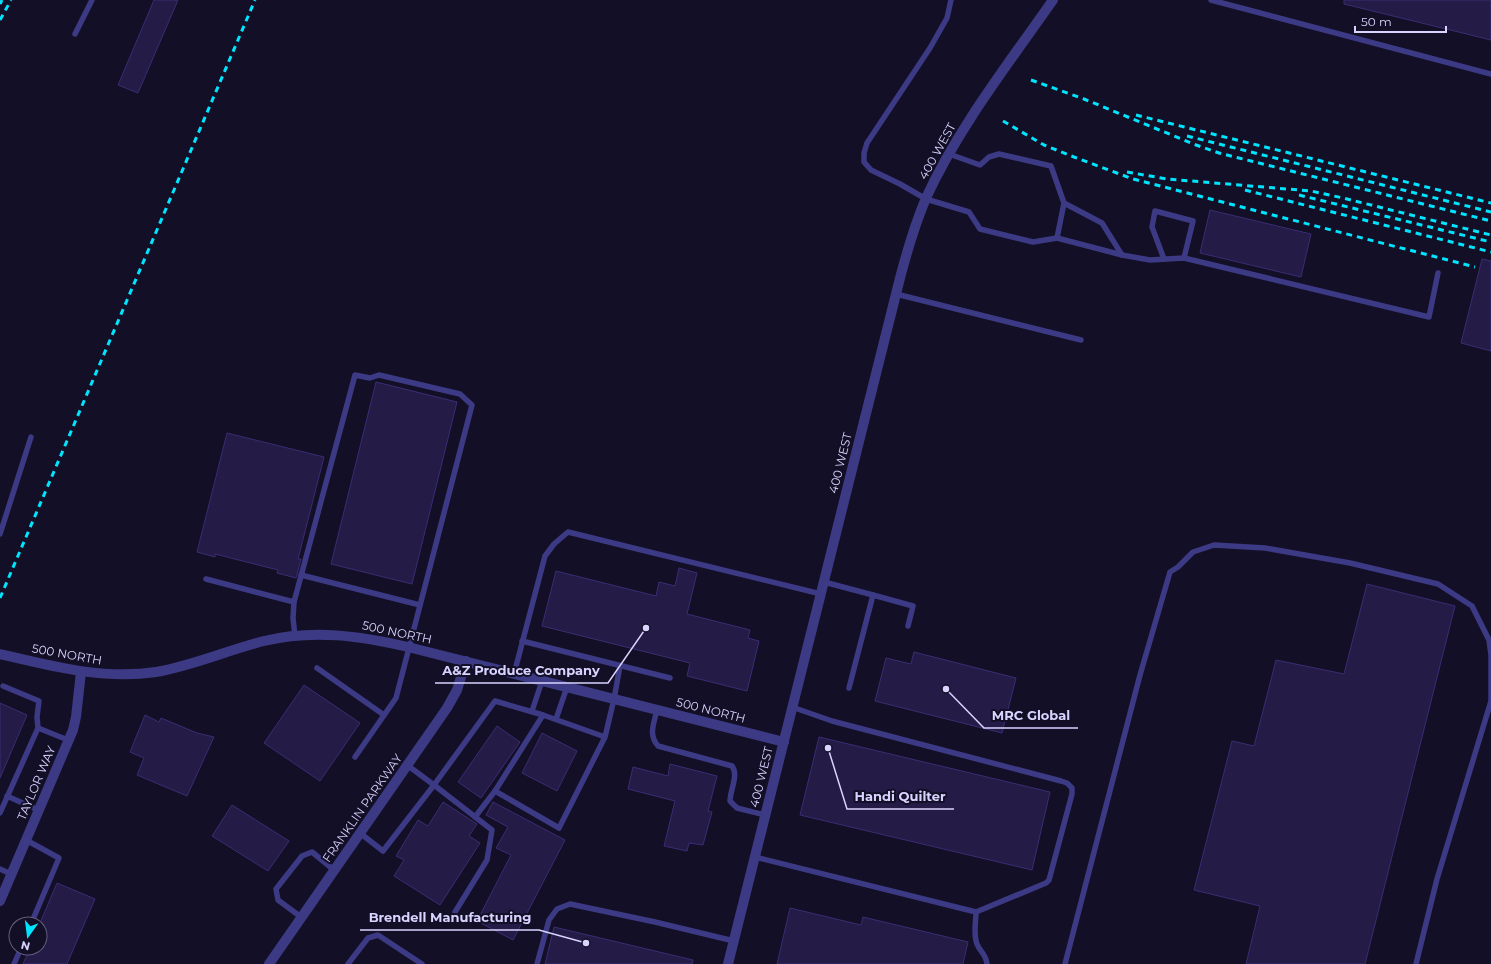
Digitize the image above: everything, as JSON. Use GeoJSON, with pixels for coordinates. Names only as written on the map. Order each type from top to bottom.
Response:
{"type":"FeatureCollection","features":[{"type":"Feature","properties":{"kind":"street","name":"400 WEST"},"geometry":{"type":"LineString","coordinates":[[728,964],[896,294],[912,236],[926,199],[949,154],[975,113],[1053,0]]}},
{"type":"Feature","properties":{"kind":"street","name":"500 NORTH"},"geometry":{"type":"LineString","coordinates":[[0,654],[81,672],[123,674],[156,672],[265,641],[295,636],[317,634],[359,637],[466,661],[784,742]]}},
{"type":"Feature","properties":{"kind":"street","name":"FRANKLIN PARKWAY"},"geometry":{"type":"LineString","coordinates":[[269,964],[453,698],[460,682],[466,661]]}},
{"type":"Feature","properties":{"kind":"street","name":"TAYLOR WAY"},"geometry":{"type":"LineString","coordinates":[[0,901],[75,723],[81,672]]}},
{"type":"Feature","properties":{"kind":"lane"},"geometry":{"type":"LineString","coordinates":[[75,34],[92,0]]}},
{"type":"Feature","properties":{"kind":"lane"},"geometry":{"type":"LineString","coordinates":[[950,0],[947,18],[868,143],[864,153],[864,162],[871,170],[926,199],[970,212],[980,229],[1033,242],[1057,238],[1122,255],[1150,260],[1184,258],[1429,317],[1438,273]]}},
{"type":"Feature","properties":{"kind":"lane"},"geometry":{"type":"LineString","coordinates":[[1211,0],[1491,74]]}},
{"type":"Feature","properties":{"kind":"lane"},"geometry":{"type":"LineString","coordinates":[[949,154],[980,164],[989,157],[999,154],[1051,166],[1064,203],[1057,238]]}},
{"type":"Feature","properties":{"kind":"lane"},"geometry":{"type":"LineString","coordinates":[[1064,203],[1102,223],[1122,255]]}},
{"type":"Feature","properties":{"kind":"lane"},"geometry":{"type":"LineString","coordinates":[[1164,259],[1152,227],[1155,212],[1193,221],[1184,258]]}},
{"type":"Feature","properties":{"kind":"lane"},"geometry":{"type":"LineString","coordinates":[[896,294],[1081,340]]}},
{"type":"Feature","properties":{"kind":"lane"},"geometry":{"type":"LineString","coordinates":[[295,636],[293,618],[294,602],[355,375],[370,378],[379,375],[460,394],[472,405],[396,698],[355,757]]}},
{"type":"Feature","properties":{"kind":"lane"},"geometry":{"type":"LineString","coordinates":[[0,534],[31,437]]}},
{"type":"Feature","properties":{"kind":"lane"},"geometry":{"type":"LineString","coordinates":[[514,674],[545,556],[554,544],[568,532],[821,594]]}},
{"type":"Feature","properties":{"kind":"lane"},"geometry":{"type":"LineString","coordinates":[[1065,964],[1140,675],[1170,572],[1178,567],[1193,552],[1214,545],[1265,548],[1350,563],[1438,584],[1472,606],[1489,640],[1491,655],[1491,701],[1437,879],[1416,964]]}},
{"type":"Feature","properties":{"kind":"lane"},"geometry":{"type":"LineString","coordinates":[[301,575],[420,604]]}},
{"type":"Feature","properties":{"kind":"lane"},"geometry":{"type":"LineString","coordinates":[[206,579],[294,602]]}},
{"type":"Feature","properties":{"kind":"lane"},"geometry":{"type":"LineString","coordinates":[[824,582],[913,606],[908,626]]}},
{"type":"Feature","properties":{"kind":"lane"},"geometry":{"type":"LineString","coordinates":[[849,688],[873,595]]}},
{"type":"Feature","properties":{"kind":"lane"},"geometry":{"type":"LineString","coordinates":[[522,642],[670,678]]}},
{"type":"Feature","properties":{"kind":"lane"},"geometry":{"type":"LineString","coordinates":[[495,791],[559,828],[605,737],[620,666]]}},
{"type":"Feature","properties":{"kind":"lane"},"geometry":{"type":"LineString","coordinates":[[317,668],[384,715]]}},
{"type":"Feature","properties":{"kind":"lane"},"geometry":{"type":"LineString","coordinates":[[532,712],[542,681]]}},
{"type":"Feature","properties":{"kind":"lane"},"geometry":{"type":"LineString","coordinates":[[0,813],[38,728],[37,717],[39,700],[4,686]]}},
{"type":"Feature","properties":{"kind":"lane"},"geometry":{"type":"LineString","coordinates":[[556,719],[567,687]]}},
{"type":"Feature","properties":{"kind":"lane"},"geometry":{"type":"LineString","coordinates":[[360,833],[383,850],[434,785],[495,701],[556,719],[605,737]]}},
{"type":"Feature","properties":{"kind":"lane"},"geometry":{"type":"LineString","coordinates":[[755,857],[976,912],[1046,883],[1072,794],[1072,788],[1061,781],[832,721],[792,707]]}},
{"type":"Feature","properties":{"kind":"lane"},"geometry":{"type":"LineString","coordinates":[[656,710],[652,734],[653,741],[658,746],[732,766],[735,772],[730,801],[737,808],[765,815]]}},
{"type":"Feature","properties":{"kind":"lane"},"geometry":{"type":"LineString","coordinates":[[475,817],[495,791],[543,715]]}},
{"type":"Feature","properties":{"kind":"lane"},"geometry":{"type":"LineString","coordinates":[[38,728],[68,740]]}},
{"type":"Feature","properties":{"kind":"lane"},"geometry":{"type":"LineString","coordinates":[[407,765],[492,830],[487,860],[455,912]]}},
{"type":"Feature","properties":{"kind":"lane"},"geometry":{"type":"LineString","coordinates":[[7,796],[38,810]]}},
{"type":"Feature","properties":{"kind":"lane"},"geometry":{"type":"LineString","coordinates":[[26,840],[59,858],[34,916]]}},
{"type":"Feature","properties":{"kind":"lane"},"geometry":{"type":"LineString","coordinates":[[301,918],[278,900],[276,889],[302,856],[312,852],[334,870]]}},
{"type":"Feature","properties":{"kind":"lane"},"geometry":{"type":"LineString","coordinates":[[0,869],[11,874]]}},
{"type":"Feature","properties":{"kind":"lane"},"geometry":{"type":"LineString","coordinates":[[537,964],[549,920],[557,909],[570,904],[734,941]]}},
{"type":"Feature","properties":{"kind":"lane"},"geometry":{"type":"LineString","coordinates":[[976,912],[975,935],[977,945],[986,957],[987,964]]}},
{"type":"Feature","properties":{"kind":"lane"},"geometry":{"type":"LineString","coordinates":[[348,964],[368,938],[378,935],[422,964]]}},
{"type":"Feature","properties":{"kind":"building"},"geometry":{"type":"Polygon","coordinates":[[[154,0],[178,0],[138,93],[118,85],[154,0]]]}},
{"type":"Feature","properties":{"kind":"building"},"geometry":{"type":"Polygon","coordinates":[[[1344,0],[1491,0],[1491,40],[1344,4],[1344,0]]]}},
{"type":"Feature","properties":{"kind":"building"},"geometry":{"type":"Polygon","coordinates":[[[1210,210],[1311,234],[1301,277],[1200,253],[1210,210]]]}},
{"type":"Feature","properties":{"kind":"building"},"geometry":{"type":"Polygon","coordinates":[[[1482,259],[1491,261],[1491,351],[1461,343],[1482,259]]]}},
{"type":"Feature","properties":{"kind":"building"},"geometry":{"type":"Polygon","coordinates":[[[376,382],[457,402],[412,584],[331,564],[376,382]]]}},
{"type":"Feature","properties":{"kind":"building"},"geometry":{"type":"Polygon","coordinates":[[[227,433],[324,457],[298,559],[301,559],[296,578],[277,573],[278,570],[215,554],[215,557],[197,552],[227,433]]]}},
{"type":"Feature","properties":{"kind":"building"},"geometry":{"type":"Polygon","coordinates":[[[679,568],[697,573],[687,614],[750,630],[748,638],[759,641],[747,691],[687,676],[690,663],[542,626],[556,571],[656,596],[659,582],[675,586],[679,568]]]}},
{"type":"Feature","properties":{"kind":"building"},"geometry":{"type":"Polygon","coordinates":[[[1367,584],[1455,606],[1365,964],[1246,964],[1260,906],[1194,890],[1232,741],[1254,746],[1276,660],[1344,674],[1367,584]]]}},
{"type":"Feature","properties":{"kind":"building"},"geometry":{"type":"Polygon","coordinates":[[[914,652],[1016,678],[1002,733],[875,701],[886,658],[911,664],[914,652]]]}},
{"type":"Feature","properties":{"kind":"building"},"geometry":{"type":"Polygon","coordinates":[[[304,685],[360,723],[320,781],[264,743],[304,685]]]}},
{"type":"Feature","properties":{"kind":"building"},"geometry":{"type":"Polygon","coordinates":[[[0,703],[27,715],[0,778],[0,703]]]}},
{"type":"Feature","properties":{"kind":"building"},"geometry":{"type":"Polygon","coordinates":[[[145,715],[159,722],[161,718],[197,733],[214,737],[187,796],[137,775],[144,758],[130,752],[145,715]]]}},
{"type":"Feature","properties":{"kind":"building"},"geometry":{"type":"Polygon","coordinates":[[[497,726],[520,742],[481,798],[458,782],[497,726]]]}},
{"type":"Feature","properties":{"kind":"building"},"geometry":{"type":"Polygon","coordinates":[[[542,733],[577,751],[557,791],[522,773],[542,733]]]}},
{"type":"Feature","properties":{"kind":"building"},"geometry":{"type":"Polygon","coordinates":[[[819,737],[1050,792],[1032,870],[800,815],[819,737]]]}},
{"type":"Feature","properties":{"kind":"building"},"geometry":{"type":"Polygon","coordinates":[[[670,764],[717,776],[708,811],[712,812],[703,845],[689,843],[687,851],[664,846],[675,801],[628,789],[633,767],[668,776],[670,764]]]}},
{"type":"Feature","properties":{"kind":"building"},"geometry":{"type":"Polygon","coordinates":[[[443,802],[477,824],[469,836],[480,843],[440,905],[394,876],[404,860],[396,856],[418,820],[428,826],[443,802]]]}},
{"type":"Feature","properties":{"kind":"building"},"geometry":{"type":"Polygon","coordinates":[[[493,802],[565,840],[513,940],[477,921],[511,855],[496,848],[508,827],[486,815],[493,802]]]}},
{"type":"Feature","properties":{"kind":"building"},"geometry":{"type":"Polygon","coordinates":[[[232,805],[289,841],[268,871],[212,836],[232,805]]]}},
{"type":"Feature","properties":{"kind":"building"},"geometry":{"type":"Polygon","coordinates":[[[57,883],[95,899],[67,964],[23,964],[26,956],[48,956],[48,916],[43,916],[57,883]]]}},
{"type":"Feature","properties":{"kind":"building"},"geometry":{"type":"Polygon","coordinates":[[[790,908],[861,925],[863,917],[968,942],[963,964],[777,964],[790,908]]]}},
{"type":"Feature","properties":{"kind":"building"},"geometry":{"type":"Polygon","coordinates":[[[554,927],[693,960],[692,964],[545,964],[554,927]]]}},
{"type":"Feature","properties":{"kind":"railway"},"geometry":{"type":"LineString","coordinates":[[0,4],[2,0]]}},
{"type":"Feature","properties":{"kind":"railway"},"geometry":{"type":"LineString","coordinates":[[0,20],[11,0]]}},
{"type":"Feature","properties":{"kind":"railway"},"geometry":{"type":"LineString","coordinates":[[0,598],[255,0]]}},
{"type":"Feature","properties":{"kind":"railway"},"geometry":{"type":"LineString","coordinates":[[1031,80],[1084,99],[1219,153],[1491,221]]}},
{"type":"Feature","properties":{"kind":"railway"},"geometry":{"type":"LineString","coordinates":[[1136,115],[1491,203]]}},
{"type":"Feature","properties":{"kind":"railway"},"geometry":{"type":"LineString","coordinates":[[1003,121],[1044,145],[1133,179],[1475,267]]}},
{"type":"Feature","properties":{"kind":"railway"},"geometry":{"type":"LineString","coordinates":[[1187,136],[1491,212]]}},
{"type":"Feature","properties":{"kind":"railway"},"geometry":{"type":"LineString","coordinates":[[1127,172],[1167,179],[1311,191],[1491,235]]}},
{"type":"Feature","properties":{"kind":"railway"},"geometry":{"type":"LineString","coordinates":[[1245,190],[1491,252]]}},
{"type":"Feature","properties":{"kind":"railway"},"geometry":{"type":"LineString","coordinates":[[1299,195],[1491,242]]}},
{"type":"Feature","properties":{"kind":"place","name":"A&Z Produce Company"},"geometry":{"type":"Point","coordinates":[646,628]}},
{"type":"Feature","properties":{"kind":"place","name":"MRC Global"},"geometry":{"type":"Point","coordinates":[946,689]}},
{"type":"Feature","properties":{"kind":"place","name":"Handi Quilter"},"geometry":{"type":"Point","coordinates":[828,748]}},
{"type":"Feature","properties":{"kind":"place","name":"Brendell Manufacturing"},"geometry":{"type":"Point","coordinates":[586,943]}}]}
